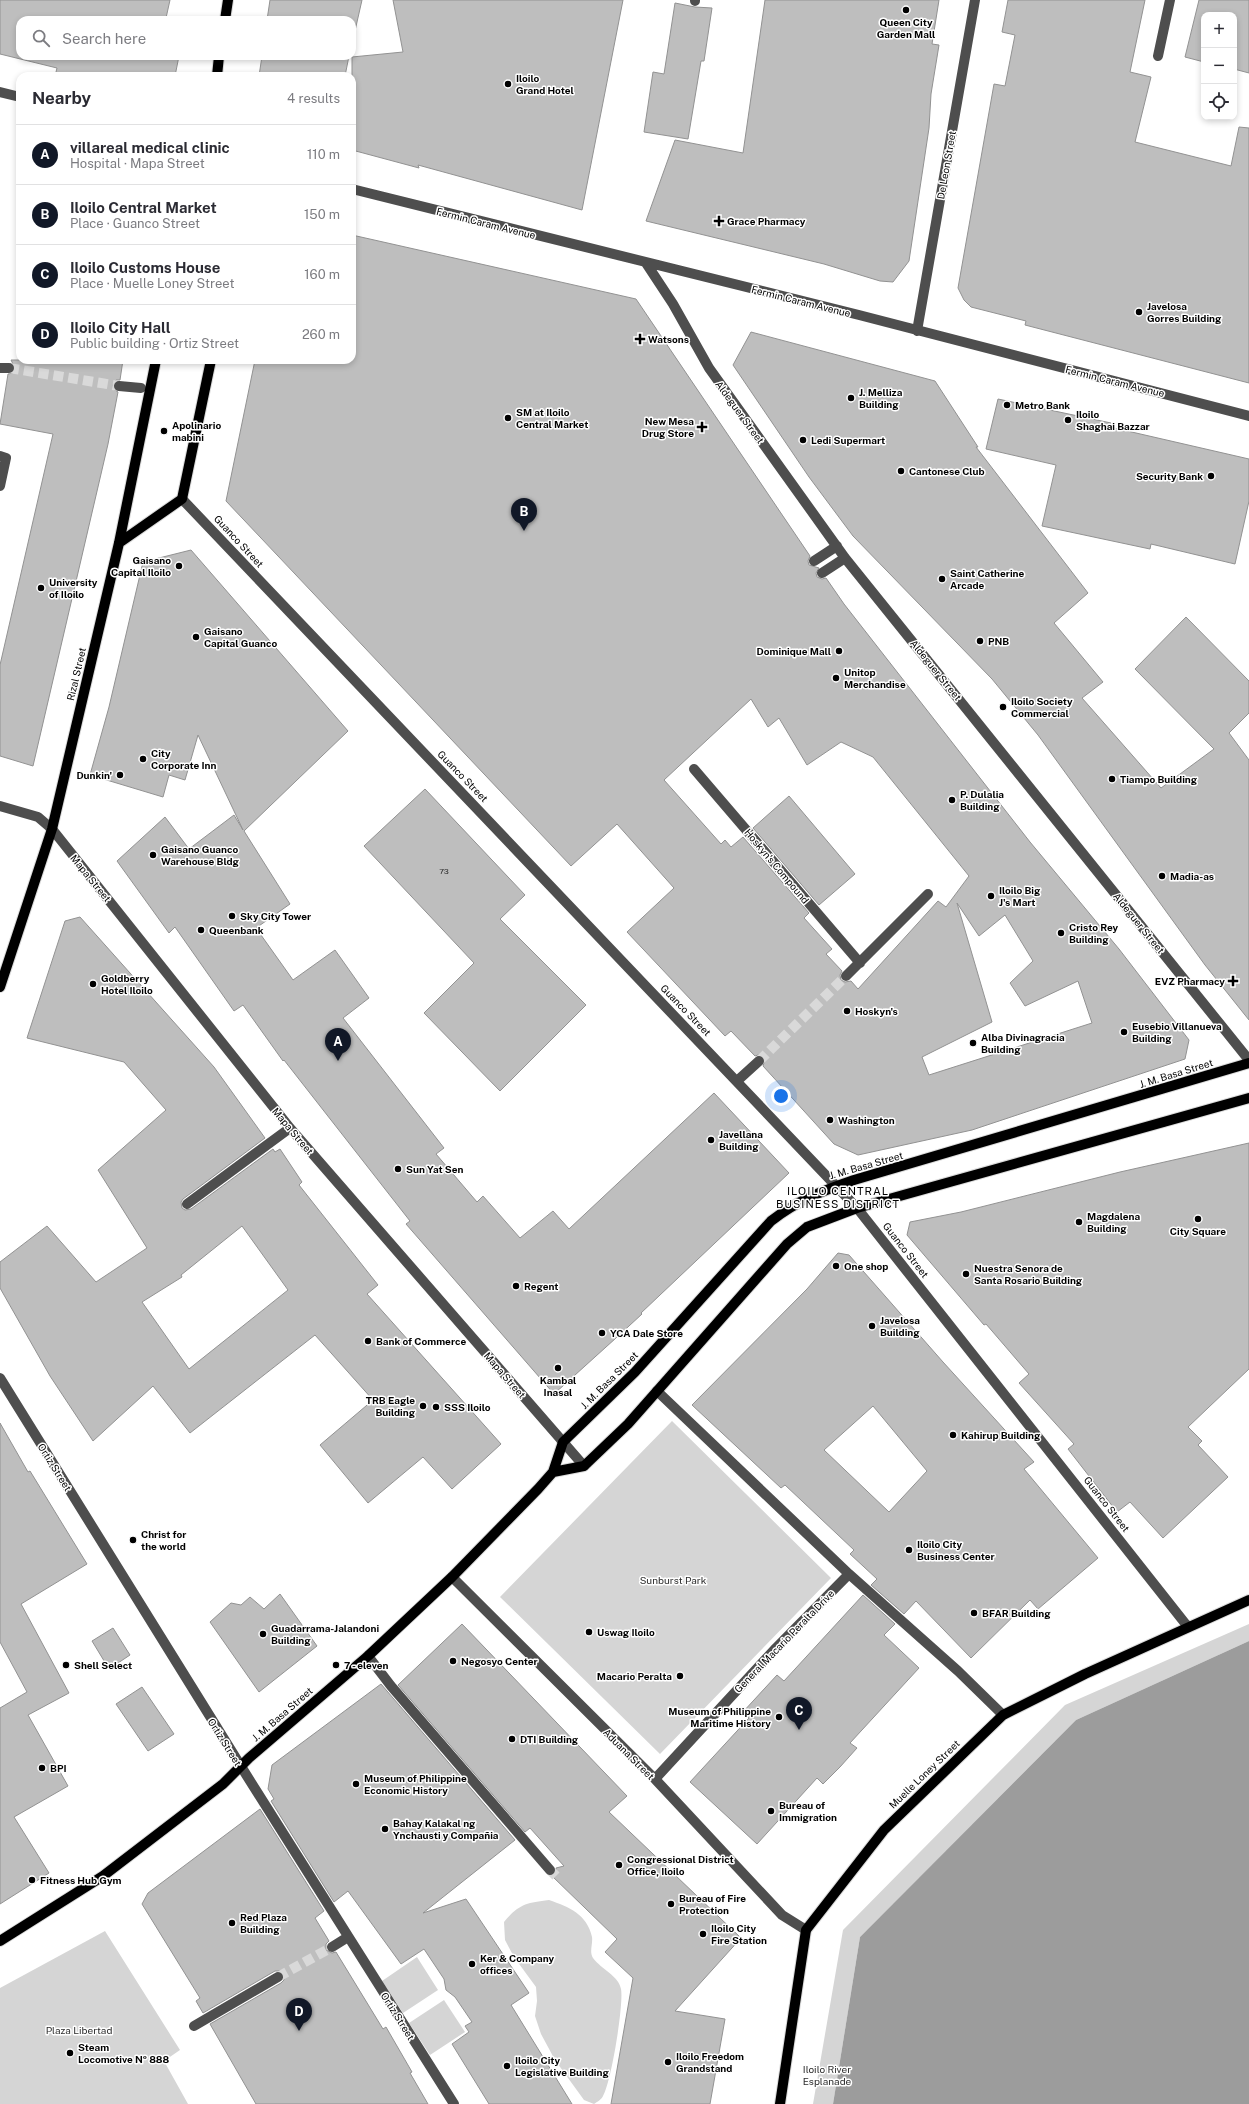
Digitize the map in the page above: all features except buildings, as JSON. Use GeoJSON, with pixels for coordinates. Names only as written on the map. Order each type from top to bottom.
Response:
{"type":"FeatureCollection","features":[{"type":"Feature","properties":{"kind":"main road"},"geometry":{"type":"LineString","coordinates":[[226,16],[228,0]]}},
{"type":"Feature","properties":{"kind":"main road"},"geometry":{"type":"LineString","coordinates":[[217,72],[219,60]]}},
{"type":"Feature","properties":{"kind":"main road","name":"Rizal Street"},"geometry":{"type":"LineString","coordinates":[[0,987],[52,829],[119,543],[155,364]]}},
{"type":"Feature","properties":{"kind":"main road"},"geometry":{"type":"LineString","coordinates":[[119,543],[182,499],[210,364]]}},
{"type":"Feature","properties":{"kind":"main road","name":"J. M. Basa Street"},"geometry":{"type":"LineString","coordinates":[[0,1941],[104,1876],[223,1784],[368,1656],[452,1577],[553,1472],[563,1442],[635,1372],[771,1221],[791,1205],[821,1190],[1249,1063]]}},
{"type":"Feature","properties":{"kind":"main road"},"geometry":{"type":"LineString","coordinates":[[553,1472],[584,1466],[628,1424],[787,1244],[807,1227],[857,1208],[1249,1098]]}},
{"type":"Feature","properties":{"kind":"main road","name":"Muelle Loney Street"},"geometry":{"type":"LineString","coordinates":[[780,2104],[806,1930],[884,1830],[1003,1714],[1085,1674],[1249,1600]]}},
{"type":"Feature","properties":{"kind":"street","name":"De Leon Street"},"geometry":{"type":"LineString","coordinates":[[917,331],[975,0]]}},
{"type":"Feature","properties":{"kind":"street"},"geometry":{"type":"LineString","coordinates":[[1158,56],[1170,0]]}},
{"type":"Feature","properties":{"kind":"street"},"geometry":{"type":"LineString","coordinates":[[0,92],[16,96]]}},
{"type":"Feature","properties":{"kind":"street","name":"Fermin Caram Avenue"},"geometry":{"type":"LineString","coordinates":[[356,190],[646,263],[859,314],[917,331],[1249,416]]}},
{"type":"Feature","properties":{"kind":"street","name":"Aldeguer Street"},"geometry":{"type":"LineString","coordinates":[[646,263],[673,304],[709,368],[845,558],[1249,1060]]}},
{"type":"Feature","properties":{"kind":"street"},"geometry":{"type":"LineString","coordinates":[[119,386],[141,388]]}},
{"type":"Feature","properties":{"kind":"street"},"geometry":{"type":"LineString","coordinates":[[0,456],[6,458],[0,486]]}},
{"type":"Feature","properties":{"kind":"street","name":"Guanco Street"},"geometry":{"type":"LineString","coordinates":[[182,499],[857,1208],[1188,1627]]}},
{"type":"Feature","properties":{"kind":"street"},"geometry":{"type":"LineString","coordinates":[[814,561],[837,546]]}},
{"type":"Feature","properties":{"kind":"street"},"geometry":{"type":"LineString","coordinates":[[822,573],[845,558]]}},
{"type":"Feature","properties":{"kind":"street","name":"Hoskyn's Compound"},"geometry":{"type":"LineString","coordinates":[[694,769],[860,963]]}},
{"type":"Feature","properties":{"kind":"street","name":"Mapa Street"},"geometry":{"type":"LineString","coordinates":[[0,806],[38,817],[52,829],[290,1128],[584,1466]]}},
{"type":"Feature","properties":{"kind":"street"},"geometry":{"type":"LineString","coordinates":[[846,976],[928,894]]}},
{"type":"Feature","properties":{"kind":"street"},"geometry":{"type":"LineString","coordinates":[[737,1081],[759,1061]]}},
{"type":"Feature","properties":{"kind":"street"},"geometry":{"type":"LineString","coordinates":[[187,1204],[290,1128]]}},
{"type":"Feature","properties":{"kind":"street","name":"Ortiz Street"},"geometry":{"type":"LineString","coordinates":[[0,1378],[241,1767],[454,2104]]}},
{"type":"Feature","properties":{"kind":"street"},"geometry":{"type":"LineString","coordinates":[[657,1391],[849,1574],[958,1671],[1003,1714]]}},
{"type":"Feature","properties":{"kind":"street","name":"General Macario Peralta Drive"},"geometry":{"type":"LineString","coordinates":[[655,1779],[776,1648],[849,1574]]}},
{"type":"Feature","properties":{"kind":"street","name":"Aduana Street"},"geometry":{"type":"LineString","coordinates":[[452,1577],[655,1779],[782,1916],[806,1930]]}},
{"type":"Feature","properties":{"kind":"street"},"geometry":{"type":"LineString","coordinates":[[368,1656],[390,1686],[550,1870]]}},
{"type":"Feature","properties":{"kind":"street"},"geometry":{"type":"LineString","coordinates":[[332,1947],[348,1937]]}},
{"type":"Feature","properties":{"kind":"street"},"geometry":{"type":"LineString","coordinates":[[194,2026],[278,1977]]}},
{"type":"Feature","properties":{"kind":"green space","name":"Sunburst Park"},"geometry":{"type":"Polygon","coordinates":[[[672,1421],[831,1578],[660,1754],[500,1597],[672,1421]]]}},
{"type":"Feature","properties":{"kind":"green space","name":"Iloilo River Esplanade"},"geometry":{"type":"Polygon","coordinates":[[[1249,1624],[1249,1641],[1076,1720],[860,1937],[833,2104],[813,2104],[843,1930],[1065,1705],[1249,1624]]]}},
{"type":"Feature","properties":{"kind":"green space"},"geometry":{"type":"Polygon","coordinates":[[[549,1900],[576,1912],[586,1922],[592,1937],[591,1953],[593,1958],[620,1984],[621,2010],[610,2076],[602,2097],[594,2104],[584,2100],[555,2060],[541,2034],[535,2016],[537,2001],[536,1987],[514,1957],[505,1940],[504,1922],[514,1911],[524,1905],[549,1900]]]}},
{"type":"Feature","properties":{"kind":"green space","name":"Plaza Libertad"},"geometry":{"type":"Polygon","coordinates":[[[105,1931],[180,2050],[164,2061],[188,2104],[0,2104],[0,1988],[105,1931]]]}},
{"type":"Feature","properties":{"kind":"green space"},"geometry":{"type":"Polygon","coordinates":[[[417,1957],[438,1990],[403,2013],[382,1981],[417,1957]]]}},
{"type":"Feature","properties":{"kind":"green space"},"geometry":{"type":"Polygon","coordinates":[[[444,2000],[465,2032],[430,2055],[409,2023],[444,2000]]]}},
{"type":"Feature","properties":{"kind":"shaded area"},"geometry":{"type":"Polygon","coordinates":[[[1249,1641],[1249,2104],[833,2104],[860,1937],[1076,1720],[1249,1641]]]}},
{"type":"Feature","properties":{"kind":"tunnel"},"geometry":{"type":"LineString","coordinates":[[9,368],[119,386]]}},
{"type":"Feature","properties":{"kind":"tunnel"},"geometry":{"type":"LineString","coordinates":[[759,1061],[846,976]]}},
{"type":"Feature","properties":{"kind":"tunnel"},"geometry":{"type":"LineString","coordinates":[[550,1870],[556,1876]]}},
{"type":"Feature","properties":{"kind":"tunnel"},"geometry":{"type":"LineString","coordinates":[[278,1977],[332,1947]]}},
{"type":"Feature","properties":{"kind":"place","name":"Queen City Garden Mall"},"geometry":{"type":"Point","coordinates":[906,10]}},
{"type":"Feature","properties":{"kind":"place","name":"Iloilo Grand Hotel"},"geometry":{"type":"Point","coordinates":[508,84]}},
{"type":"Feature","properties":{"kind":"place","name":"Grace Pharmacy"},"geometry":{"type":"Point","coordinates":[719,221]}},
{"type":"Feature","properties":{"kind":"place","name":"Javelosa Gorres Building"},"geometry":{"type":"Point","coordinates":[1139,312]}},
{"type":"Feature","properties":{"kind":"place","name":"Watsons"},"geometry":{"type":"Point","coordinates":[640,339]}},
{"type":"Feature","properties":{"kind":"place","name":"J. Melliza Building"},"geometry":{"type":"Point","coordinates":[851,398]}},
{"type":"Feature","properties":{"kind":"place","name":"Metro Bank"},"geometry":{"type":"Point","coordinates":[1007,405]}},
{"type":"Feature","properties":{"kind":"place","name":"SM at Iloilo Central Market"},"geometry":{"type":"Point","coordinates":[508,418]}},
{"type":"Feature","properties":{"kind":"place","name":"Iloilo Shaghai Bazzar"},"geometry":{"type":"Point","coordinates":[1068,420]}},
{"type":"Feature","properties":{"kind":"place","name":"New Mesa Drug Store"},"geometry":{"type":"Point","coordinates":[702,427]}},
{"type":"Feature","properties":{"kind":"place","name":"Apolinario mabini"},"geometry":{"type":"Point","coordinates":[164,431]}},
{"type":"Feature","properties":{"kind":"place","name":"Ledi Supermart"},"geometry":{"type":"Point","coordinates":[803,440]}},
{"type":"Feature","properties":{"kind":"place","name":"Cantonese Club"},"geometry":{"type":"Point","coordinates":[901,471]}},
{"type":"Feature","properties":{"kind":"place","name":"Security Bank"},"geometry":{"type":"Point","coordinates":[1211,476]}},
{"type":"Feature","properties":{"kind":"place","name":"Iloilo Central Market"},"geometry":{"type":"Point","coordinates":[524,531]}},
{"type":"Feature","properties":{"kind":"place","name":"Gaisano Capital Iloilo"},"geometry":{"type":"Point","coordinates":[179,566]}},
{"type":"Feature","properties":{"kind":"place","name":"Saint Catherine Arcade"},"geometry":{"type":"Point","coordinates":[942,579]}},
{"type":"Feature","properties":{"kind":"place","name":"University of Iloilo"},"geometry":{"type":"Point","coordinates":[41,588]}},
{"type":"Feature","properties":{"kind":"place","name":"Gaisano Capital Guanco"},"geometry":{"type":"Point","coordinates":[196,637]}},
{"type":"Feature","properties":{"kind":"place","name":"PNB"},"geometry":{"type":"Point","coordinates":[980,641]}},
{"type":"Feature","properties":{"kind":"place","name":"Dominique Mall"},"geometry":{"type":"Point","coordinates":[839,651]}},
{"type":"Feature","properties":{"kind":"place","name":"Unitop Merchandise"},"geometry":{"type":"Point","coordinates":[836,678]}},
{"type":"Feature","properties":{"kind":"place","name":"Iloilo Society Commercial"},"geometry":{"type":"Point","coordinates":[1003,707]}},
{"type":"Feature","properties":{"kind":"place","name":"City Corporate Inn"},"geometry":{"type":"Point","coordinates":[143,759]}},
{"type":"Feature","properties":{"kind":"place","name":"Dunkin'"},"geometry":{"type":"Point","coordinates":[120,775]}},
{"type":"Feature","properties":{"kind":"place","name":"Tiampo Building"},"geometry":{"type":"Point","coordinates":[1112,779]}},
{"type":"Feature","properties":{"kind":"place","name":"P. Dulalia Building"},"geometry":{"type":"Point","coordinates":[952,800]}},
{"type":"Feature","properties":{"kind":"place","name":"Gaisano Guanco Warehouse Bldg"},"geometry":{"type":"Point","coordinates":[153,855]}},
{"type":"Feature","properties":{"kind":"place","name":"Madia-as"},"geometry":{"type":"Point","coordinates":[1162,876]}},
{"type":"Feature","properties":{"kind":"place","name":"Iloilo Big J's Mart"},"geometry":{"type":"Point","coordinates":[991,896]}},
{"type":"Feature","properties":{"kind":"place","name":"Sky City Tower"},"geometry":{"type":"Point","coordinates":[232,916]}},
{"type":"Feature","properties":{"kind":"place","name":"Queenbank"},"geometry":{"type":"Point","coordinates":[201,930]}},
{"type":"Feature","properties":{"kind":"place","name":"Cristo Rey Building"},"geometry":{"type":"Point","coordinates":[1061,933]}},
{"type":"Feature","properties":{"kind":"place","name":"EVZ Pharmacy"},"geometry":{"type":"Point","coordinates":[1233,981]}},
{"type":"Feature","properties":{"kind":"place","name":"Goldberry Hotel Iloilo"},"geometry":{"type":"Point","coordinates":[93,984]}},
{"type":"Feature","properties":{"kind":"place","name":"Hoskyn's"},"geometry":{"type":"Point","coordinates":[847,1011]}},
{"type":"Feature","properties":{"kind":"place","name":"Eusebio Villanueva Building"},"geometry":{"type":"Point","coordinates":[1124,1032]}},
{"type":"Feature","properties":{"kind":"place","name":"Alba Divinagracia Building"},"geometry":{"type":"Point","coordinates":[973,1043]}},
{"type":"Feature","properties":{"kind":"place","name":"villareal medical clinic"},"geometry":{"type":"Point","coordinates":[338,1061]}},
{"type":"Feature","properties":{"kind":"place","name":"Washington"},"geometry":{"type":"Point","coordinates":[830,1120]}},
{"type":"Feature","properties":{"kind":"place","name":"Javellana Building"},"geometry":{"type":"Point","coordinates":[711,1140]}},
{"type":"Feature","properties":{"kind":"place","name":"Sun Yat Sen"},"geometry":{"type":"Point","coordinates":[398,1169]}},
{"type":"Feature","properties":{"kind":"place","name":"City Square"},"geometry":{"type":"Point","coordinates":[1198,1219]}},
{"type":"Feature","properties":{"kind":"place","name":"Magdalena Building"},"geometry":{"type":"Point","coordinates":[1079,1222]}},
{"type":"Feature","properties":{"kind":"place","name":"One shop"},"geometry":{"type":"Point","coordinates":[836,1266]}},
{"type":"Feature","properties":{"kind":"place","name":"Nuestra Senora de Santa Rosario Building"},"geometry":{"type":"Point","coordinates":[966,1274]}},
{"type":"Feature","properties":{"kind":"place","name":"Regent"},"geometry":{"type":"Point","coordinates":[516,1286]}},
{"type":"Feature","properties":{"kind":"place","name":"Javelosa Building"},"geometry":{"type":"Point","coordinates":[872,1326]}},
{"type":"Feature","properties":{"kind":"place","name":"YCA Dale Store"},"geometry":{"type":"Point","coordinates":[602,1333]}},
{"type":"Feature","properties":{"kind":"place","name":"Bank of Commerce"},"geometry":{"type":"Point","coordinates":[368,1341]}},
{"type":"Feature","properties":{"kind":"place","name":"Kambal Inasal"},"geometry":{"type":"Point","coordinates":[558,1368]}},
{"type":"Feature","properties":{"kind":"place","name":"TRB Eagle Building"},"geometry":{"type":"Point","coordinates":[423,1406]}},
{"type":"Feature","properties":{"kind":"place","name":"SSS Iloilo"},"geometry":{"type":"Point","coordinates":[436,1407]}},
{"type":"Feature","properties":{"kind":"place","name":"Kahirup Building"},"geometry":{"type":"Point","coordinates":[953,1435]}},
{"type":"Feature","properties":{"kind":"place","name":"Christ for the world"},"geometry":{"type":"Point","coordinates":[133,1540]}},
{"type":"Feature","properties":{"kind":"place","name":"Iloilo City Business Center"},"geometry":{"type":"Point","coordinates":[909,1550]}},
{"type":"Feature","properties":{"kind":"place","name":"BFAR Building"},"geometry":{"type":"Point","coordinates":[974,1613]}},
{"type":"Feature","properties":{"kind":"place","name":"Uswag Iloilo"},"geometry":{"type":"Point","coordinates":[589,1632]}},
{"type":"Feature","properties":{"kind":"place","name":"Guadarrama-Jalandoni Building"},"geometry":{"type":"Point","coordinates":[263,1634]}},
{"type":"Feature","properties":{"kind":"place","name":"Negosyo Center"},"geometry":{"type":"Point","coordinates":[453,1661]}},
{"type":"Feature","properties":{"kind":"place","name":"Shell Select"},"geometry":{"type":"Point","coordinates":[66,1665]}},
{"type":"Feature","properties":{"kind":"place","name":"7 - eleven"},"geometry":{"type":"Point","coordinates":[336,1665]}},
{"type":"Feature","properties":{"kind":"place","name":"Macario Peralta"},"geometry":{"type":"Point","coordinates":[680,1676]}},
{"type":"Feature","properties":{"kind":"place","name":"Museum of Philippine Maritime History"},"geometry":{"type":"Point","coordinates":[779,1717]}},
{"type":"Feature","properties":{"kind":"place","name":"Iloilo Customs House"},"geometry":{"type":"Point","coordinates":[799,1730]}},
{"type":"Feature","properties":{"kind":"place","name":"DTI Building"},"geometry":{"type":"Point","coordinates":[512,1739]}},
{"type":"Feature","properties":{"kind":"place","name":"BPI"},"geometry":{"type":"Point","coordinates":[42,1768]}},
{"type":"Feature","properties":{"kind":"place","name":"Museum of Philippine Economic History"},"geometry":{"type":"Point","coordinates":[356,1784]}},
{"type":"Feature","properties":{"kind":"place","name":"Bureau of Immigration"},"geometry":{"type":"Point","coordinates":[771,1811]}},
{"type":"Feature","properties":{"kind":"place","name":"Bahay Kalakal ng Ynchausti y Compañia"},"geometry":{"type":"Point","coordinates":[385,1829]}},
{"type":"Feature","properties":{"kind":"place","name":"Congressional District Office, Iloilo"},"geometry":{"type":"Point","coordinates":[619,1865]}},
{"type":"Feature","properties":{"kind":"place","name":"Fitness Hub Gym"},"geometry":{"type":"Point","coordinates":[32,1880]}},
{"type":"Feature","properties":{"kind":"place","name":"Bureau of Fire Protection"},"geometry":{"type":"Point","coordinates":[671,1904]}},
{"type":"Feature","properties":{"kind":"place","name":"Red Plaza Building"},"geometry":{"type":"Point","coordinates":[232,1923]}},
{"type":"Feature","properties":{"kind":"place","name":"Iloilo City Fire Station"},"geometry":{"type":"Point","coordinates":[703,1934]}},
{"type":"Feature","properties":{"kind":"place","name":"Ker & Company offices"},"geometry":{"type":"Point","coordinates":[472,1964]}},
{"type":"Feature","properties":{"kind":"place","name":"Iloilo City Hall"},"geometry":{"type":"Point","coordinates":[299,2031]}},
{"type":"Feature","properties":{"kind":"place","name":"Steam Locomotive № 888"},"geometry":{"type":"Point","coordinates":[70,2053]}},
{"type":"Feature","properties":{"kind":"place","name":"Iloilo Freedom Grandstand"},"geometry":{"type":"Point","coordinates":[668,2062]}},
{"type":"Feature","properties":{"kind":"place","name":"Iloilo City Legislative Building"},"geometry":{"type":"Point","coordinates":[507,2066]}},
{"type":"Feature","properties":{"kind":"district","name":"ILOILO CENTRAL BUSINESS DISTRICT"},"geometry":{"type":"Point","coordinates":[838,1197]}}]}
